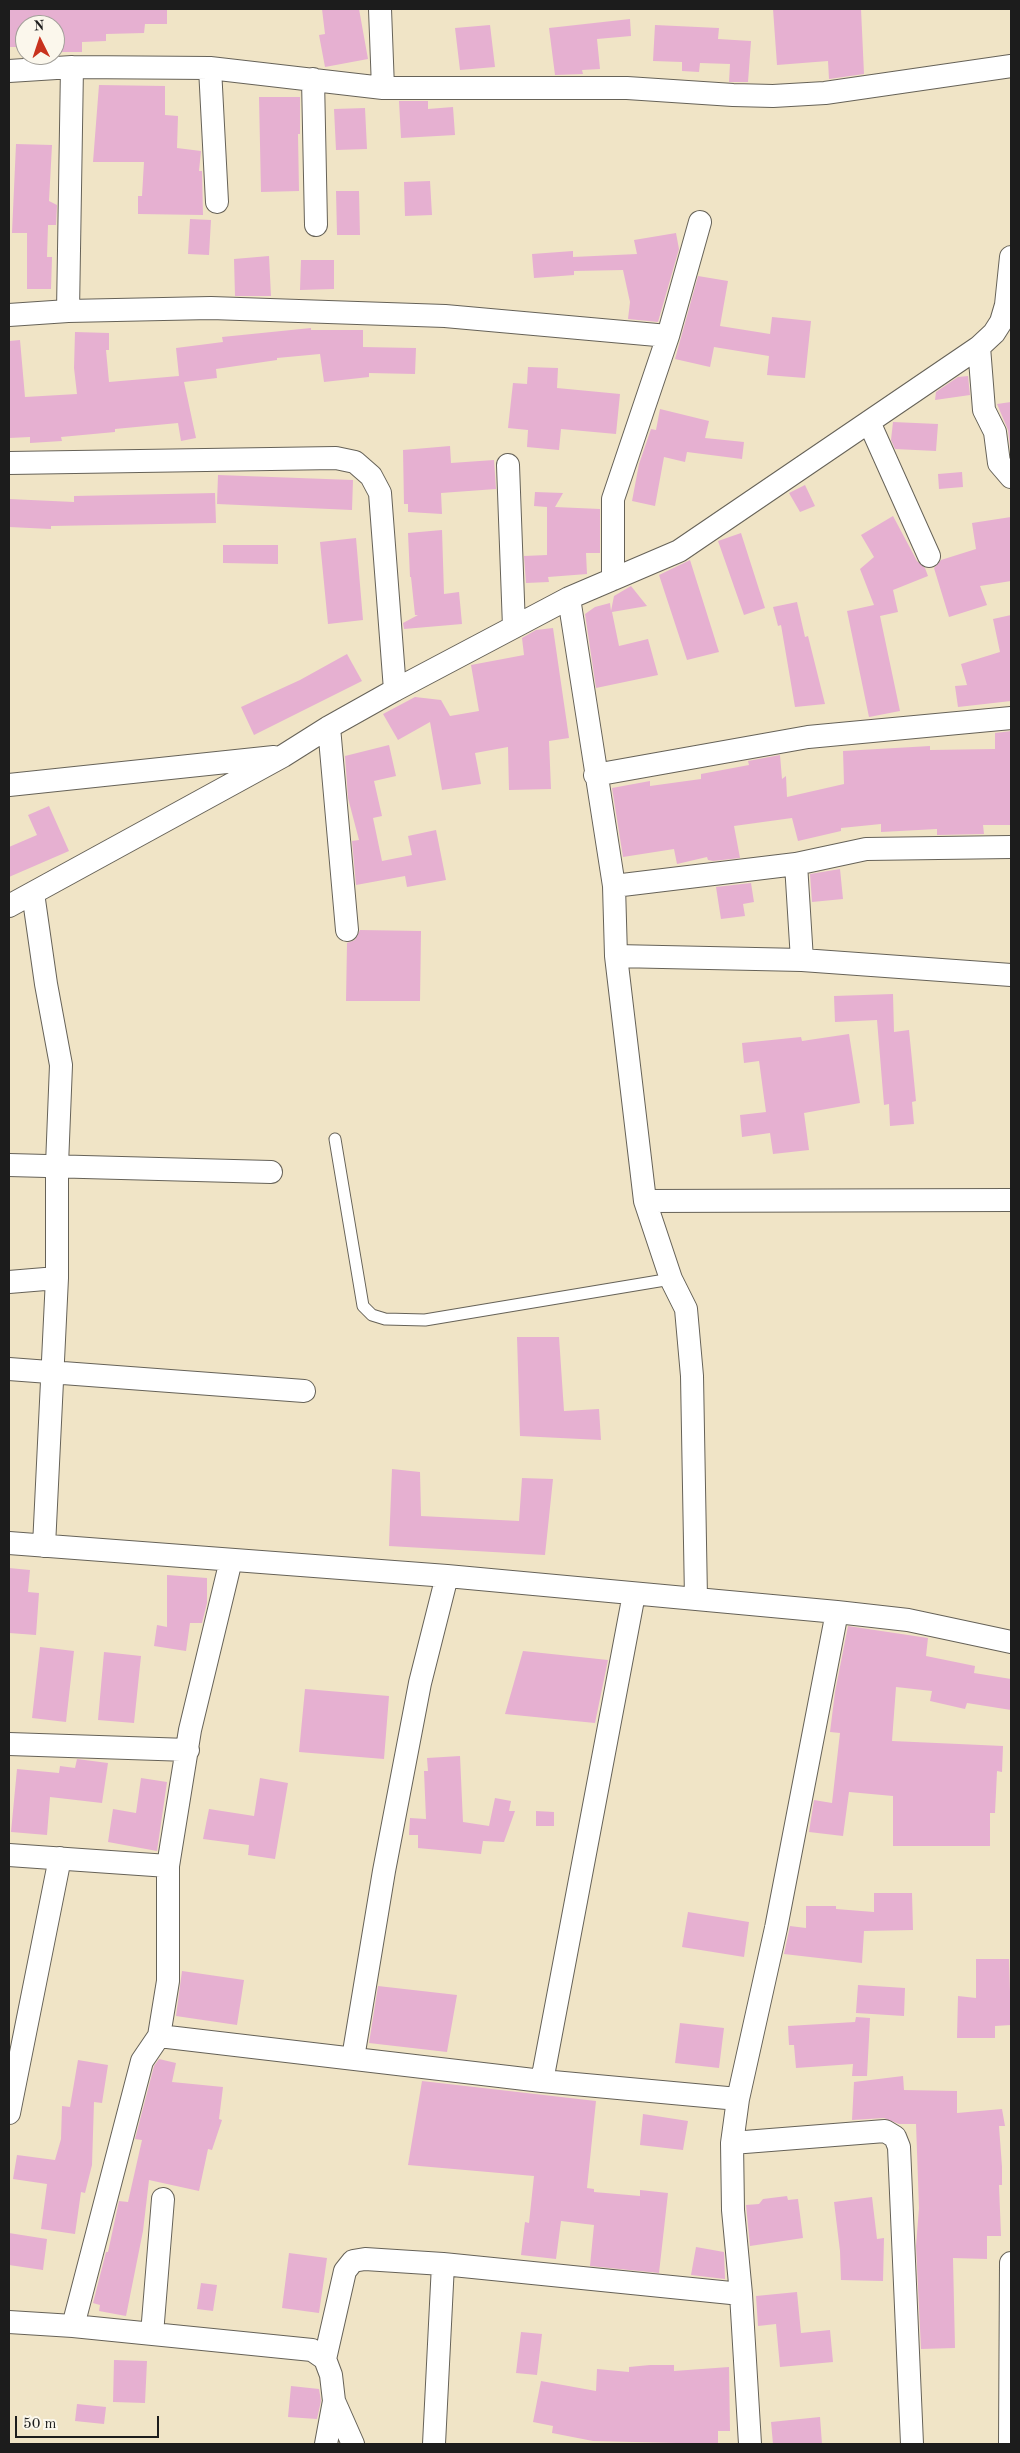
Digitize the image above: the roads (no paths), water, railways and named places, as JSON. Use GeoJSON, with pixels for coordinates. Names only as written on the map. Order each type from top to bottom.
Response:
{"type":"FeatureCollection","features":[{"type":"Feature","properties":{"kind":"street"},"geometry":{"type":"LineString","coordinates":[[380,9],[383,88]]}},
{"type":"Feature","properties":{"kind":"street"},"geometry":{"type":"LineString","coordinates":[[9,71],[72,67],[210,68],[383,88],[628,88],[774,96],[825,93],[1011,66]]}},
{"type":"Feature","properties":{"kind":"street"},"geometry":{"type":"LineString","coordinates":[[68,311],[72,67]]}},
{"type":"Feature","properties":{"kind":"street"},"geometry":{"type":"LineString","coordinates":[[210,68],[217,202]]}},
{"type":"Feature","properties":{"kind":"street"},"geometry":{"type":"LineString","coordinates":[[313,79],[316,225]]}},
{"type":"Feature","properties":{"kind":"street"},"geometry":{"type":"LineString","coordinates":[[613,579],[612,499],[668,336],[700,222]]}},
{"type":"Feature","properties":{"kind":"street"},"geometry":{"type":"LineString","coordinates":[[1011,257],[1006,305],[995,338],[984,410],[995,432],[999,463],[1011,477]]}},
{"type":"Feature","properties":{"kind":"street"},"geometry":{"type":"LineString","coordinates":[[9,315],[68,311],[211,308],[445,316],[668,336]]}},
{"type":"Feature","properties":{"kind":"street"},"geometry":{"type":"LineString","coordinates":[[9,906],[283,756],[329,727],[395,690],[569,598],[679,551],[995,338]]}},
{"type":"Feature","properties":{"kind":"street"},"geometry":{"type":"LineString","coordinates":[[869,422],[929,556]]}},
{"type":"Feature","properties":{"kind":"street"},"geometry":{"type":"LineString","coordinates":[[9,463],[336,458],[355,462],[371,476],[380,493],[395,690]]}},
{"type":"Feature","properties":{"kind":"street"},"geometry":{"type":"LineString","coordinates":[[508,465],[514,627]]}},
{"type":"Feature","properties":{"kind":"street"},"geometry":{"type":"LineString","coordinates":[[569,598],[595,775],[614,886],[616,956],[645,1200],[671,1279],[686,1309],[692,1376],[696,1598]]}},
{"type":"Feature","properties":{"kind":"street"},"geometry":{"type":"LineString","coordinates":[[595,775],[808,737],[1011,718]]}},
{"type":"Feature","properties":{"kind":"street"},"geometry":{"type":"LineString","coordinates":[[329,727],[347,930]]}},
{"type":"Feature","properties":{"kind":"street"},"geometry":{"type":"LineString","coordinates":[[9,785],[283,756]]}},
{"type":"Feature","properties":{"kind":"street"},"geometry":{"type":"LineString","coordinates":[[614,886],[796,864],[866,849],[1011,847]]}},
{"type":"Feature","properties":{"kind":"street"},"geometry":{"type":"LineString","coordinates":[[796,864],[802,960]]}},
{"type":"Feature","properties":{"kind":"street"},"geometry":{"type":"LineString","coordinates":[[33,892],[46,984],[61,1065],[56,1165],[58,1278],[44,1546]]}},
{"type":"Feature","properties":{"kind":"street"},"geometry":{"type":"LineString","coordinates":[[616,956],[802,960],[1011,975]]}},
{"type":"Feature","properties":{"kind":"street"},"geometry":{"type":"LineString","coordinates":[[9,1164],[271,1172]]}},
{"type":"Feature","properties":{"kind":"street"},"geometry":{"type":"LineString","coordinates":[[645,1200],[1011,1200]]}},
{"type":"Feature","properties":{"kind":"street"},"geometry":{"type":"LineString","coordinates":[[9,1282],[58,1278]]}},
{"type":"Feature","properties":{"kind":"street"},"geometry":{"type":"LineString","coordinates":[[9,1369],[304,1391]]}},
{"type":"Feature","properties":{"kind":"street"},"geometry":{"type":"LineString","coordinates":[[9,1543],[447,1576],[696,1598],[908,1620],[1011,1642]]}},
{"type":"Feature","properties":{"kind":"street"},"geometry":{"type":"LineString","coordinates":[[73,2326],[142,2061],[159,2036],[168,1981],[168,1866],[190,1730],[232,1560]]}},
{"type":"Feature","properties":{"kind":"street"},"geometry":{"type":"LineString","coordinates":[[353,2058],[384,1871],[420,1683],[447,1576]]}},
{"type":"Feature","properties":{"kind":"street"},"geometry":{"type":"LineString","coordinates":[[542,2080],[634,1594]]}},
{"type":"Feature","properties":{"kind":"street"},"geometry":{"type":"LineString","coordinates":[[750,2444],[741,2294],[733,2210],[732,2143],[738,2099],[776,1928],[837,1612]]}},
{"type":"Feature","properties":{"kind":"street"},"geometry":{"type":"LineString","coordinates":[[9,1744],[188,1750]]}},
{"type":"Feature","properties":{"kind":"street"},"geometry":{"type":"LineString","coordinates":[[9,1855],[168,1866]]}},
{"type":"Feature","properties":{"kind":"street"},"geometry":{"type":"LineString","coordinates":[[9,2114],[60,1858]]}},
{"type":"Feature","properties":{"kind":"street"},"geometry":{"type":"LineString","coordinates":[[159,2036],[542,2080],[738,2099]]}},
{"type":"Feature","properties":{"kind":"street"},"geometry":{"type":"LineString","coordinates":[[732,2143],[885,2131],[895,2137],[898,2147],[912,2444]]}},
{"type":"Feature","properties":{"kind":"street"},"geometry":{"type":"LineString","coordinates":[[152,2334],[163,2199]]}},
{"type":"Feature","properties":{"kind":"street"},"geometry":{"type":"LineString","coordinates":[[325,2360],[346,2271],[353,2261],[365,2259],[443,2264],[741,2294]]}},
{"type":"Feature","properties":{"kind":"street"},"geometry":{"type":"LineString","coordinates":[[1010,2444],[1011,2263]]}},
{"type":"Feature","properties":{"kind":"street"},"geometry":{"type":"LineString","coordinates":[[434,2444],[443,2264]]}},
{"type":"Feature","properties":{"kind":"street"},"geometry":{"type":"LineString","coordinates":[[9,2322],[73,2326],[312,2350],[325,2360],[331,2375],[334,2401],[326,2444]]}},
{"type":"Feature","properties":{"kind":"street"},"geometry":{"type":"LineString","coordinates":[[334,2401],[353,2444]]}},
{"type":"Feature","properties":{"kind":"lane"},"geometry":{"type":"LineString","coordinates":[[335,1139],[363,1306],[372,1315],[385,1319],[425,1320],[671,1279]]}}]}
